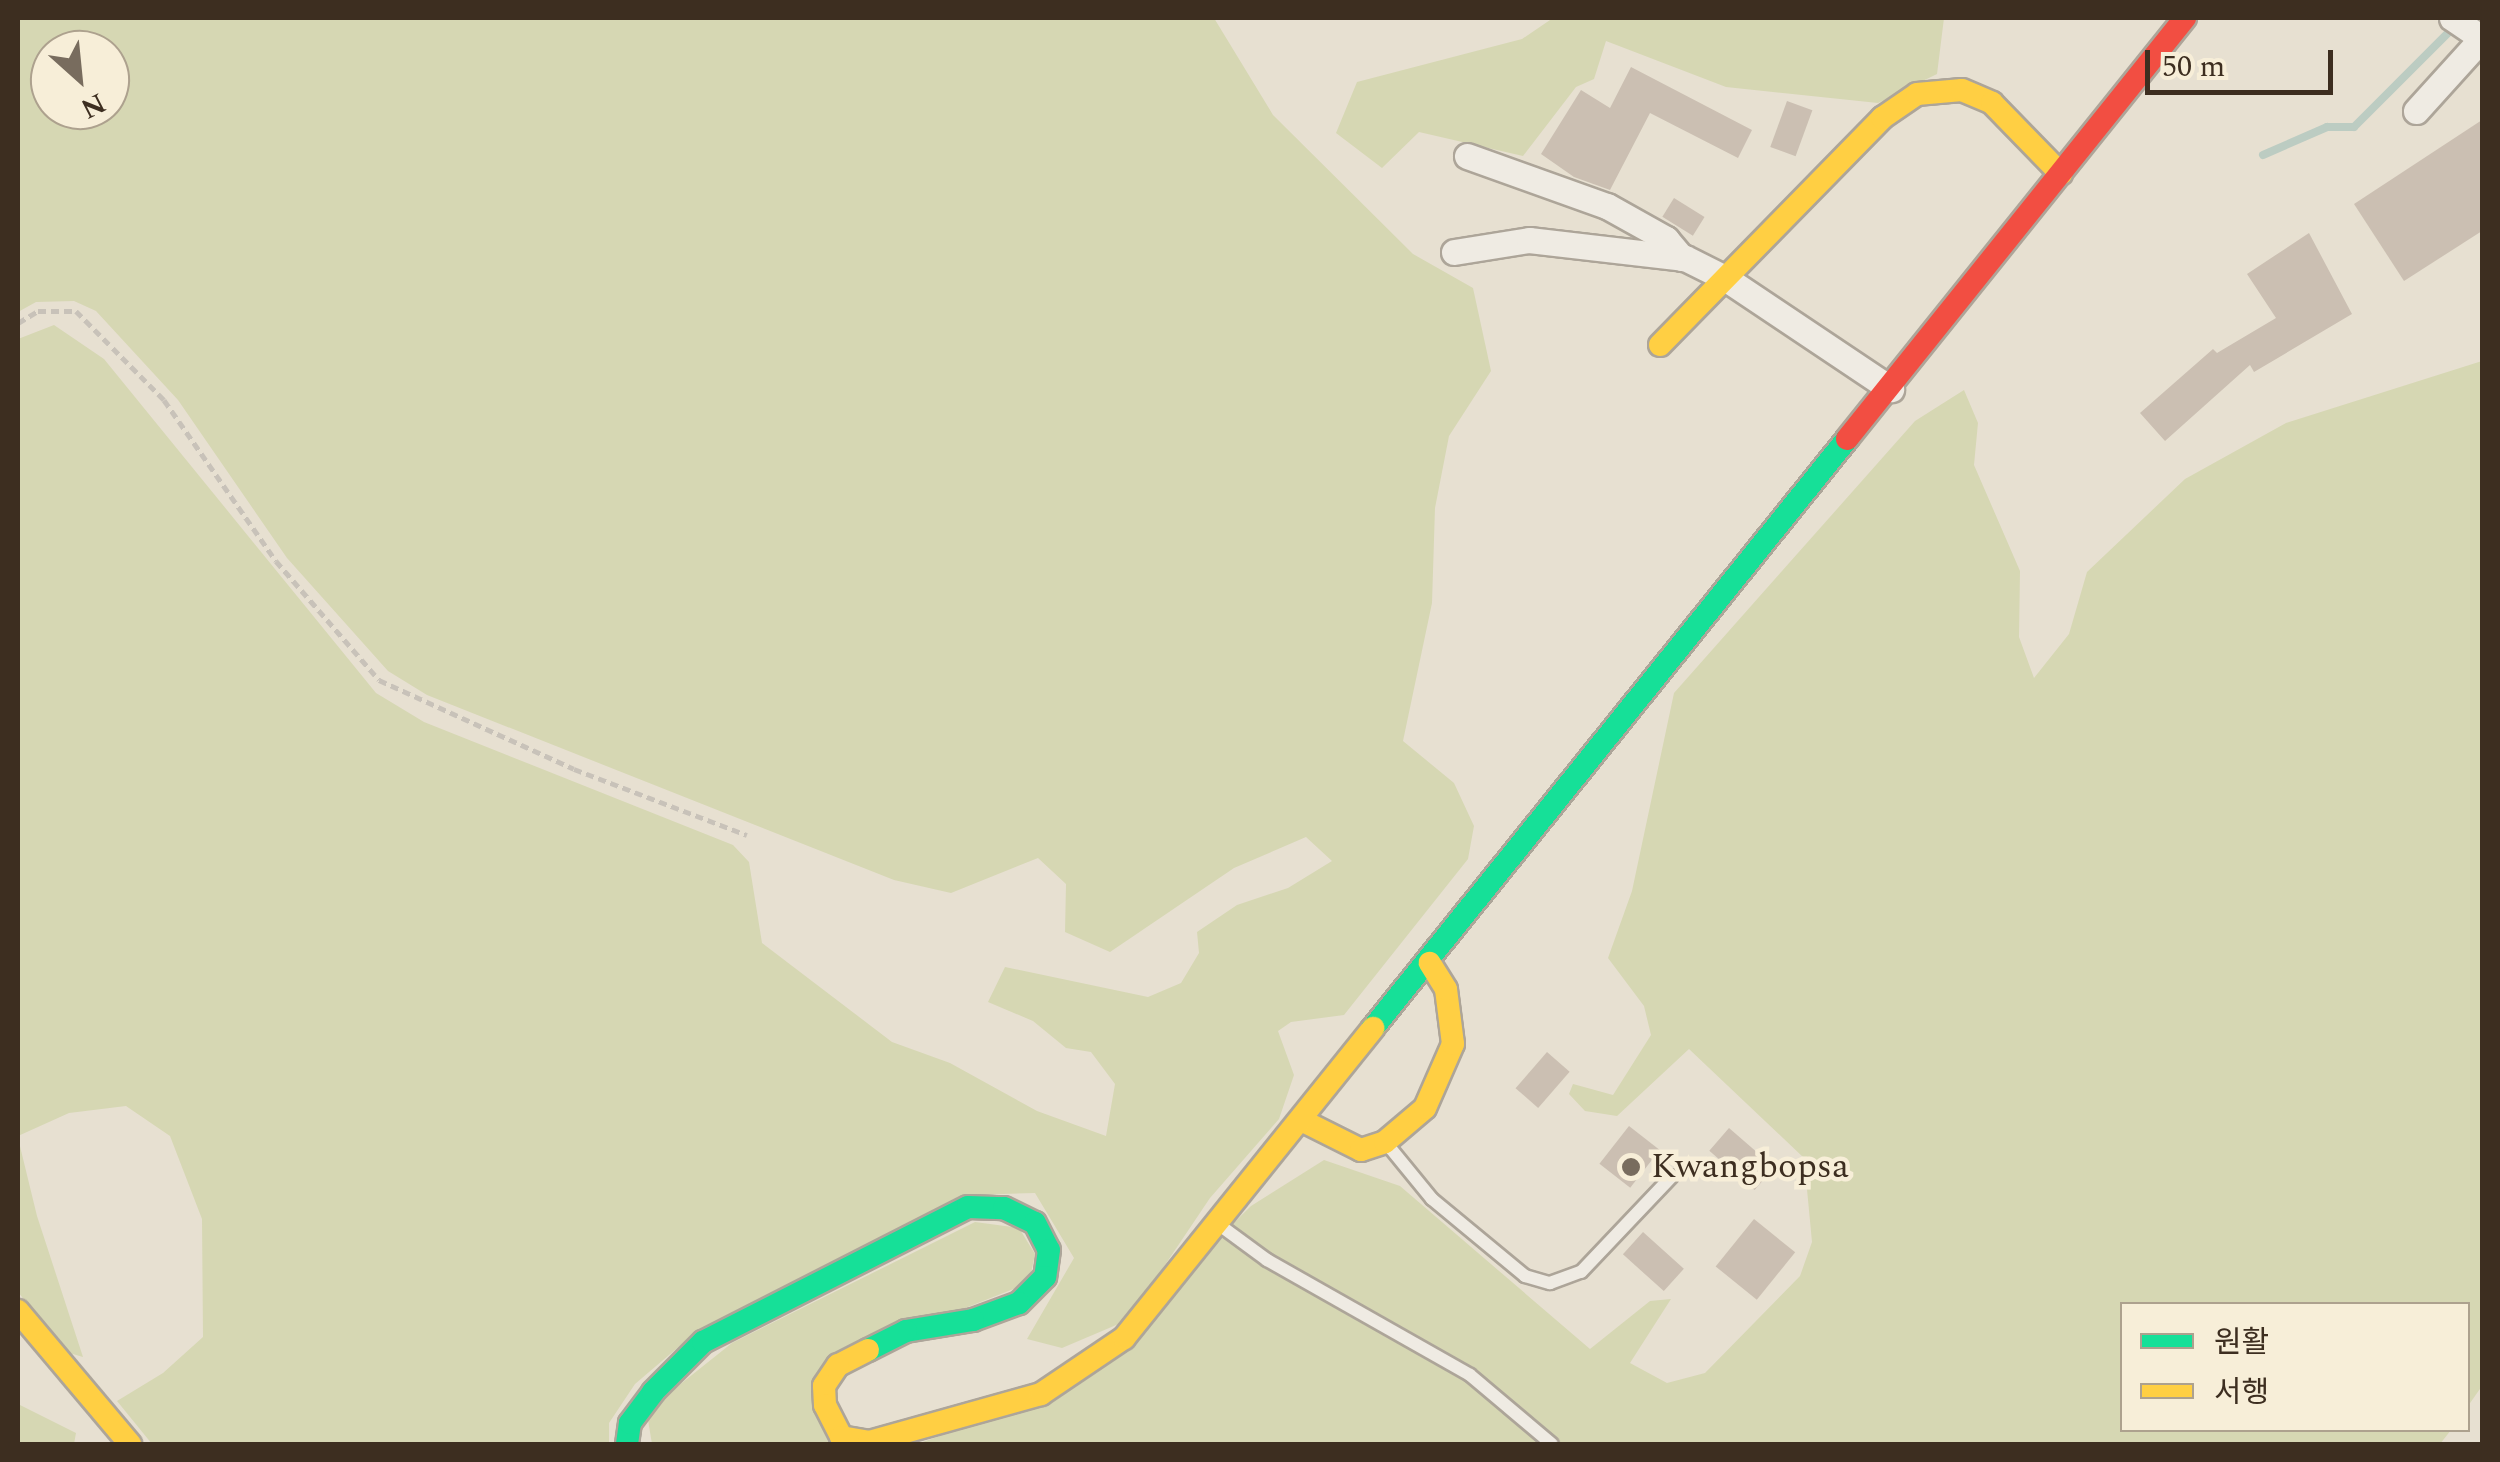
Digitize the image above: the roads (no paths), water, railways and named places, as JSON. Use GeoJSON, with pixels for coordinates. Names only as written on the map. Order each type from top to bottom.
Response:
{"type":"FeatureCollection","features":[{"type":"Feature","properties":{"kind":"street"},"geometry":{"type":"LineString","coordinates":[[627,1444],[642,1407],[703,1342],[937,1218],[968,1206],[1021,1214],[1035,1223],[1049,1250],[1046,1277],[1019,1302],[973,1320],[906,1331],[838,1364],[824,1386],[825,1404],[841,1436],[869,1442],[1042,1394],[1124,1338],[1430,963],[2185,18]]}},
{"type":"Feature","properties":{"kind":"street"},"geometry":{"type":"LineString","coordinates":[[2416,111],[2468,28]]}},
{"type":"Feature","properties":{"kind":"street"},"geometry":{"type":"LineString","coordinates":[[1660,345],[1882,118],[1917,94],[1962,90],[1992,104],[2061,174]]}},
{"type":"Feature","properties":{"kind":"street"},"geometry":{"type":"LineString","coordinates":[[1467,156],[1607,206],[1666,239],[1682,258]]}},
{"type":"Feature","properties":{"kind":"street"},"geometry":{"type":"LineString","coordinates":[[1454,252],[1529,240],[1682,258],[1726,278],[1891,389]]}},
{"type":"Feature","properties":{"kind":"street"},"geometry":{"type":"LineString","coordinates":[[1300,1120],[1361,1150],[1386,1142],[1425,1108],[1453,1044],[1446,989],[1430,963]]}},
{"type":"Feature","properties":{"kind":"street"},"geometry":{"type":"LineString","coordinates":[[18,1311],[130,1444]]}},
{"type":"Feature","properties":{"kind":"lane"},"geometry":{"type":"LineString","coordinates":[[1386,1142],[1432,1199],[1526,1276],[1550,1284],[1582,1272],[1672,1176]]}},
{"type":"Feature","properties":{"kind":"lane"},"geometry":{"type":"LineString","coordinates":[[1216,1223],[1318,1290],[1470,1376],[1552,1444]]}},
{"type":"Feature","properties":{"kind":"waterway"},"geometry":{"type":"LineString","coordinates":[[2263,155],[2327,127],[2354,127],[2456,25]]}},
{"type":"Feature","properties":{"kind":"place","name":"Kwangbopsa"},"geometry":{"type":"Point","coordinates":[1631,1167]}}]}
